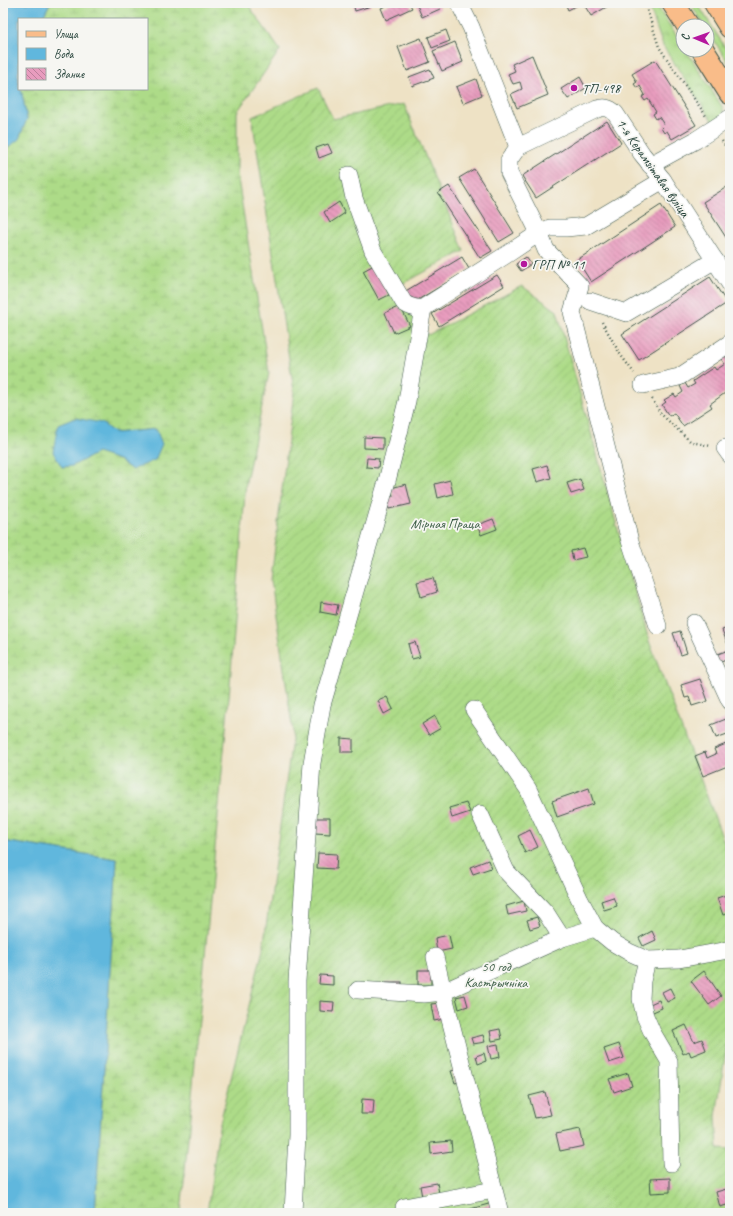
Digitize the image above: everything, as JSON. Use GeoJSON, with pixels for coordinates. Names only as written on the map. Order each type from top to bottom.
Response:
{"type":"FeatureCollection","features":[{"type":"Feature","properties":{"kind":"main road"},"geometry":{"type":"LineString","coordinates":[[674,3],[683,18]]}},
{"type":"Feature","properties":{"kind":"main road"},"geometry":{"type":"LineString","coordinates":[[715,3],[730,27]]}},
{"type":"Feature","properties":{"kind":"main road"},"geometry":{"type":"LineString","coordinates":[[708,58],[730,94]]}},
{"type":"Feature","properties":{"kind":"street"},"geometry":{"type":"LineString","coordinates":[[459,3],[472,27],[518,147],[509,160],[509,173],[546,250],[580,286],[572,312],[630,541],[658,626]]}},
{"type":"Feature","properties":{"kind":"street","name":"1-я Керамзітавая вуліца"},"geometry":{"type":"LineString","coordinates":[[518,147],[597,110],[606,108],[611,109],[650,165],[663,180],[730,284]]}},
{"type":"Feature","properties":{"kind":"street"},"geometry":{"type":"LineString","coordinates":[[650,165],[696,140],[730,118]]}},
{"type":"Feature","properties":{"kind":"street"},"geometry":{"type":"LineString","coordinates":[[348,175],[354,198],[373,251],[404,303],[417,309],[423,308],[509,254],[539,233],[550,228],[586,226],[663,180]]}},
{"type":"Feature","properties":{"kind":"street"},"geometry":{"type":"LineString","coordinates":[[590,301],[626,313],[715,260]]}},
{"type":"Feature","properties":{"kind":"street"},"geometry":{"type":"LineString","coordinates":[[293,1213],[297,1135],[297,981],[312,763],[322,705],[387,481],[407,401],[423,308]]}},
{"type":"Feature","properties":{"kind":"street"},"geometry":{"type":"LineString","coordinates":[[643,385],[679,377],[730,343]]}},
{"type":"Feature","properties":{"kind":"street"},"geometry":{"type":"LineString","coordinates":[[694,623],[730,702]]}},
{"type":"Feature","properties":{"kind":"street"},"geometry":{"type":"LineString","coordinates":[[474,710],[528,789],[580,900],[595,928],[612,942],[628,952],[647,960],[679,959],[730,949]]}},
{"type":"Feature","properties":{"kind":"street"},"geometry":{"type":"LineString","coordinates":[[480,814],[506,870],[546,913],[562,938]]}},
{"type":"Feature","properties":{"kind":"street"},"geometry":{"type":"LineString","coordinates":[[358,990],[424,994],[443,992],[562,938],[595,928]]}},
{"type":"Feature","properties":{"kind":"street"},"geometry":{"type":"LineString","coordinates":[[435,957],[500,1213]]}},
{"type":"Feature","properties":{"kind":"street"},"geometry":{"type":"LineString","coordinates":[[647,960],[642,981],[641,999],[645,1016],[669,1061],[671,1163]]}},
{"type":"Feature","properties":{"kind":"street"},"geometry":{"type":"LineString","coordinates":[[404,1207],[494,1190]]}},
{"type":"Feature","properties":{"kind":"path"},"geometry":{"type":"LineString","coordinates":[[645,3],[659,47],[730,153]]}},
{"type":"Feature","properties":{"kind":"green space"},"geometry":{"type":"Polygon","coordinates":[[[50,3],[247,3],[280,50],[237,112],[237,173],[269,373],[246,481],[229,697],[181,1213],[95,1213],[117,859],[3,841],[3,148],[9,147],[27,119],[21,90],[148,90],[148,18],[42,18],[50,3]],[[102,423],[97,452],[119,460],[133,470],[156,429],[114,433],[102,423]]]}},
{"type":"Feature","properties":{"kind":"green space"},"geometry":{"type":"Polygon","coordinates":[[[648,3],[655,3],[675,34],[675,58],[691,58],[723,108],[723,115],[713,122],[663,46],[648,3]]]}},
{"type":"Feature","properties":{"kind":"green space"},"geometry":{"type":"Polygon","coordinates":[[[690,3],[697,3],[707,18],[700,18],[690,3]]]}},
{"type":"Feature","properties":{"kind":"green space"},"geometry":{"type":"Polygon","coordinates":[[[715,31],[730,55],[730,65],[715,42],[715,31]]]}},
{"type":"Feature","properties":{"kind":"green space","name":"50 год Кастрычніка"},"geometry":{"type":"Polygon","coordinates":[[[318,88],[333,119],[404,104],[464,251],[398,286],[428,335],[522,286],[557,311],[649,641],[730,858],[730,1024],[716,1116],[718,1149],[730,1150],[730,1213],[207,1213],[219,1127],[263,949],[293,732],[271,580],[294,391],[252,117],[318,88]]]}},
{"type":"Feature","properties":{"kind":"water"},"geometry":{"type":"Polygon","coordinates":[[[3,3],[50,3],[42,18],[18,18],[18,90],[21,90],[27,119],[19,139],[9,147],[3,148],[3,3]]]}},
{"type":"Feature","properties":{"kind":"water"},"geometry":{"type":"Polygon","coordinates":[[[75,418],[102,423],[114,433],[156,429],[162,444],[155,460],[132,470],[119,460],[97,453],[72,466],[62,467],[53,452],[58,425],[75,418]]]}},
{"type":"Feature","properties":{"kind":"water"},"geometry":{"type":"Polygon","coordinates":[[[3,841],[117,859],[95,1213],[3,1213],[3,841]]]}},
{"type":"Feature","properties":{"kind":"building"},"geometry":{"type":"Polygon","coordinates":[[[353,3],[370,3],[371,6],[355,11],[353,3]]]}},
{"type":"Feature","properties":{"kind":"building"},"geometry":{"type":"Polygon","coordinates":[[[392,3],[409,3],[412,8],[386,20],[381,8],[392,3]]]}},
{"type":"Feature","properties":{"kind":"building"},"geometry":{"type":"Polygon","coordinates":[[[416,3],[438,3],[440,9],[422,17],[416,3]]]}},
{"type":"Feature","properties":{"kind":"building"},"geometry":{"type":"Polygon","coordinates":[[[565,3],[582,3],[568,10],[565,3]]]}},
{"type":"Feature","properties":{"kind":"building"},"geometry":{"type":"Polygon","coordinates":[[[583,3],[609,3],[610,5],[591,16],[583,3]]]}},
{"type":"Feature","properties":{"kind":"building"},"geometry":{"type":"Polygon","coordinates":[[[446,30],[450,41],[432,48],[428,37],[446,30]]]}},
{"type":"Feature","properties":{"kind":"building"},"geometry":{"type":"Polygon","coordinates":[[[421,38],[430,62],[407,71],[398,47],[421,38]]]}},
{"type":"Feature","properties":{"kind":"building"},"geometry":{"type":"Polygon","coordinates":[[[455,42],[463,62],[442,71],[433,51],[455,42]]]}},
{"type":"Feature","properties":{"kind":"building"},"geometry":{"type":"Polygon","coordinates":[[[532,55],[548,95],[517,108],[511,94],[522,89],[520,82],[513,84],[508,74],[515,71],[512,64],[532,55]]]}},
{"type":"Feature","properties":{"kind":"building"},"geometry":{"type":"Polygon","coordinates":[[[655,60],[696,125],[672,139],[667,131],[664,133],[661,128],[664,125],[659,117],[656,119],[653,114],[656,112],[648,99],[645,101],[642,97],[645,95],[640,86],[637,88],[634,84],[637,82],[632,74],[655,60]]]}},
{"type":"Feature","properties":{"kind":"building"},"geometry":{"type":"Polygon","coordinates":[[[430,69],[434,78],[412,86],[409,77],[430,69]]]}},
{"type":"Feature","properties":{"kind":"building","name":"ТП-498"},"geometry":{"type":"Polygon","coordinates":[[[580,77],[586,88],[568,99],[561,89],[580,77]]]}},
{"type":"Feature","properties":{"kind":"building"},"geometry":{"type":"Polygon","coordinates":[[[476,79],[482,95],[463,103],[456,87],[476,79]]]}},
{"type":"Feature","properties":{"kind":"building"},"geometry":{"type":"Polygon","coordinates":[[[607,121],[621,143],[536,198],[522,176],[607,121]]]}},
{"type":"Feature","properties":{"kind":"building"},"geometry":{"type":"Polygon","coordinates":[[[328,144],[332,153],[319,158],[316,148],[328,144]]]}},
{"type":"Feature","properties":{"kind":"building"},"geometry":{"type":"Polygon","coordinates":[[[474,169],[514,233],[499,242],[459,178],[474,169]]]}},
{"type":"Feature","properties":{"kind":"building"},"geometry":{"type":"Polygon","coordinates":[[[730,185],[730,237],[727,239],[703,202],[730,185]]]}},
{"type":"Feature","properties":{"kind":"building"},"geometry":{"type":"Polygon","coordinates":[[[449,186],[492,251],[480,258],[438,193],[449,186]]]}},
{"type":"Feature","properties":{"kind":"building"},"geometry":{"type":"Polygon","coordinates":[[[339,202],[345,213],[330,223],[324,212],[339,202]]]}},
{"type":"Feature","properties":{"kind":"building"},"geometry":{"type":"Polygon","coordinates":[[[661,205],[675,227],[591,282],[577,260],[661,205]]]}},
{"type":"Feature","properties":{"kind":"building"},"geometry":{"type":"Polygon","coordinates":[[[462,257],[469,269],[411,304],[404,292],[462,257]]]}},
{"type":"Feature","properties":{"kind":"building","name":"ГРП № 11"},"geometry":{"type":"Polygon","coordinates":[[[526,257],[531,264],[521,271],[516,264],[526,257]]]}},
{"type":"Feature","properties":{"kind":"building"},"geometry":{"type":"Polygon","coordinates":[[[374,265],[389,295],[379,300],[363,271],[374,265]]]}},
{"type":"Feature","properties":{"kind":"building"},"geometry":{"type":"Polygon","coordinates":[[[497,275],[504,286],[439,326],[432,314],[497,275]]]}},
{"type":"Feature","properties":{"kind":"building"},"geometry":{"type":"Polygon","coordinates":[[[710,277],[727,303],[639,360],[622,334],[710,277]]]}},
{"type":"Feature","properties":{"kind":"building"},"geometry":{"type":"Polygon","coordinates":[[[400,306],[410,326],[394,333],[385,313],[400,306]]]}},
{"type":"Feature","properties":{"kind":"building"},"geometry":{"type":"Polygon","coordinates":[[[725,356],[729,361],[730,360],[730,396],[728,397],[725,393],[710,404],[712,407],[683,426],[674,413],[669,416],[662,405],[666,402],[664,400],[674,394],[676,397],[683,392],[680,386],[685,383],[688,388],[695,384],[693,381],[714,367],[716,370],[725,364],[721,359],[725,356]]]}},
{"type":"Feature","properties":{"kind":"building"},"geometry":{"type":"Polygon","coordinates":[[[364,437],[383,438],[383,449],[364,448],[364,437]]]}},
{"type":"Feature","properties":{"kind":"building"},"geometry":{"type":"Polygon","coordinates":[[[367,458],[379,459],[378,468],[366,467],[367,458]]]}},
{"type":"Feature","properties":{"kind":"building"},"geometry":{"type":"Polygon","coordinates":[[[547,465],[551,478],[537,482],[533,469],[547,465]]]}},
{"type":"Feature","properties":{"kind":"building"},"geometry":{"type":"Polygon","coordinates":[[[580,479],[584,490],[571,494],[567,483],[580,479]]]}},
{"type":"Feature","properties":{"kind":"building"},"geometry":{"type":"Polygon","coordinates":[[[450,480],[453,494],[438,498],[435,484],[450,480]]]}},
{"type":"Feature","properties":{"kind":"building"},"geometry":{"type":"Polygon","coordinates":[[[406,484],[411,504],[389,509],[386,498],[393,496],[391,488],[406,484]]]}},
{"type":"Feature","properties":{"kind":"building"},"geometry":{"type":"Polygon","coordinates":[[[493,519],[497,529],[481,535],[477,525],[493,519]]]}},
{"type":"Feature","properties":{"kind":"building"},"geometry":{"type":"Polygon","coordinates":[[[583,548],[586,557],[573,560],[571,551],[583,548]]]}},
{"type":"Feature","properties":{"kind":"building"},"geometry":{"type":"Polygon","coordinates":[[[433,578],[437,592],[421,597],[417,582],[433,578]]]}},
{"type":"Feature","properties":{"kind":"building"},"geometry":{"type":"Polygon","coordinates":[[[321,602],[338,605],[336,615],[320,612],[321,602]]]}},
{"type":"Feature","properties":{"kind":"building"},"geometry":{"type":"Polygon","coordinates":[[[730,627],[730,650],[722,630],[730,627]]]}},
{"type":"Feature","properties":{"kind":"building"},"geometry":{"type":"Polygon","coordinates":[[[680,631],[687,653],[681,655],[673,633],[680,631]]]}},
{"type":"Feature","properties":{"kind":"building"},"geometry":{"type":"Polygon","coordinates":[[[415,642],[420,657],[412,659],[408,644],[415,642]]]}},
{"type":"Feature","properties":{"kind":"building"},"geometry":{"type":"Polygon","coordinates":[[[726,651],[729,659],[718,663],[715,655],[726,651]]]}},
{"type":"Feature","properties":{"kind":"building"},"geometry":{"type":"Polygon","coordinates":[[[700,679],[708,701],[692,706],[689,697],[685,698],[681,685],[700,679]]]}},
{"type":"Feature","properties":{"kind":"building"},"geometry":{"type":"Polygon","coordinates":[[[387,697],[393,709],[384,714],[378,701],[387,697]]]}},
{"type":"Feature","properties":{"kind":"building"},"geometry":{"type":"Polygon","coordinates":[[[435,716],[441,728],[429,735],[422,724],[435,716]]]}},
{"type":"Feature","properties":{"kind":"building"},"geometry":{"type":"Polygon","coordinates":[[[726,719],[730,733],[716,738],[711,725],[726,719]]]}},
{"type":"Feature","properties":{"kind":"building"},"geometry":{"type":"Polygon","coordinates":[[[341,738],[353,739],[353,752],[341,752],[341,738]]]}},
{"type":"Feature","properties":{"kind":"building"},"geometry":{"type":"Polygon","coordinates":[[[726,744],[730,753],[730,765],[703,776],[695,756],[705,752],[707,758],[716,754],[714,749],[726,744]]]}},
{"type":"Feature","properties":{"kind":"building"},"geometry":{"type":"Polygon","coordinates":[[[589,788],[594,804],[557,817],[552,801],[589,788]]]}},
{"type":"Feature","properties":{"kind":"building"},"geometry":{"type":"Polygon","coordinates":[[[466,803],[470,812],[452,818],[449,808],[466,803]]]}},
{"type":"Feature","properties":{"kind":"building"},"geometry":{"type":"Polygon","coordinates":[[[316,818],[330,818],[330,834],[315,833],[316,818]]]}},
{"type":"Feature","properties":{"kind":"building"},"geometry":{"type":"Polygon","coordinates":[[[530,830],[538,847],[525,853],[518,836],[530,830]]]}},
{"type":"Feature","properties":{"kind":"building"},"geometry":{"type":"Polygon","coordinates":[[[318,853],[337,854],[336,869],[317,868],[318,853]]]}},
{"type":"Feature","properties":{"kind":"building"},"geometry":{"type":"Polygon","coordinates":[[[488,860],[491,868],[473,874],[470,867],[488,860]]]}},
{"type":"Feature","properties":{"kind":"building"},"geometry":{"type":"Polygon","coordinates":[[[729,894],[730,913],[723,915],[717,898],[729,894]]]}},
{"type":"Feature","properties":{"kind":"building"},"geometry":{"type":"Polygon","coordinates":[[[613,897],[617,906],[604,910],[601,901],[613,897]]]}},
{"type":"Feature","properties":{"kind":"building"},"geometry":{"type":"Polygon","coordinates":[[[524,901],[526,911],[508,915],[506,906],[524,901]]]}},
{"type":"Feature","properties":{"kind":"building"},"geometry":{"type":"Polygon","coordinates":[[[537,917],[540,926],[530,929],[527,920],[537,917]]]}},
{"type":"Feature","properties":{"kind":"building"},"geometry":{"type":"Polygon","coordinates":[[[652,931],[656,940],[643,946],[639,938],[652,931]]]}},
{"type":"Feature","properties":{"kind":"building"},"geometry":{"type":"Polygon","coordinates":[[[449,935],[452,949],[437,952],[435,938],[449,935]]]}},
{"type":"Feature","properties":{"kind":"building"},"geometry":{"type":"Polygon","coordinates":[[[418,970],[431,970],[431,985],[418,985],[418,970]]]}},
{"type":"Feature","properties":{"kind":"building"},"geometry":{"type":"Polygon","coordinates":[[[704,971],[721,996],[709,1005],[691,981],[704,971]]]}},
{"type":"Feature","properties":{"kind":"building"},"geometry":{"type":"Polygon","coordinates":[[[320,975],[333,976],[333,985],[319,984],[320,975]]]}},
{"type":"Feature","properties":{"kind":"building"},"geometry":{"type":"Polygon","coordinates":[[[385,982],[402,982],[402,988],[385,988],[385,982]]]}},
{"type":"Feature","properties":{"kind":"building"},"geometry":{"type":"Polygon","coordinates":[[[670,988],[675,998],[667,1002],[662,992],[670,988]]]}},
{"type":"Feature","properties":{"kind":"building"},"geometry":{"type":"Polygon","coordinates":[[[465,995],[468,1006],[459,1009],[456,997],[465,995]]]}},
{"type":"Feature","properties":{"kind":"building"},"geometry":{"type":"Polygon","coordinates":[[[659,1000],[662,1008],[653,1012],[650,1004],[659,1000]]]}},
{"type":"Feature","properties":{"kind":"building"},"geometry":{"type":"Polygon","coordinates":[[[320,1001],[334,1002],[333,1012],[320,1011],[320,1001]]]}},
{"type":"Feature","properties":{"kind":"building"},"geometry":{"type":"Polygon","coordinates":[[[440,1003],[444,1019],[434,1021],[431,1004],[440,1003]]]}},
{"type":"Feature","properties":{"kind":"building"},"geometry":{"type":"Polygon","coordinates":[[[686,1025],[694,1042],[702,1039],[706,1050],[691,1056],[689,1051],[683,1054],[673,1031],[686,1025]]]}},
{"type":"Feature","properties":{"kind":"building"},"geometry":{"type":"Polygon","coordinates":[[[500,1029],[502,1039],[492,1041],[490,1031],[500,1029]]]}},
{"type":"Feature","properties":{"kind":"building"},"geometry":{"type":"Polygon","coordinates":[[[483,1035],[485,1042],[473,1044],[471,1038],[483,1035]]]}},
{"type":"Feature","properties":{"kind":"building"},"geometry":{"type":"Polygon","coordinates":[[[498,1044],[500,1057],[491,1059],[488,1046],[498,1044]]]}},
{"type":"Feature","properties":{"kind":"building"},"geometry":{"type":"Polygon","coordinates":[[[619,1044],[624,1058],[609,1063],[604,1049],[619,1044]]]}},
{"type":"Feature","properties":{"kind":"building"},"geometry":{"type":"Polygon","coordinates":[[[484,1053],[486,1061],[478,1064],[476,1056],[484,1053]]]}},
{"type":"Feature","properties":{"kind":"building"},"geometry":{"type":"Polygon","coordinates":[[[460,1069],[463,1081],[455,1083],[451,1071],[460,1069]]]}},
{"type":"Feature","properties":{"kind":"building"},"geometry":{"type":"Polygon","coordinates":[[[628,1073],[632,1086],[614,1092],[609,1079],[628,1073]]]}},
{"type":"Feature","properties":{"kind":"building"},"geometry":{"type":"Polygon","coordinates":[[[545,1092],[551,1115],[535,1118],[529,1096],[545,1092]]]}},
{"type":"Feature","properties":{"kind":"building"},"geometry":{"type":"Polygon","coordinates":[[[362,1099],[374,1100],[373,1114],[361,1114],[362,1099]]]}},
{"type":"Feature","properties":{"kind":"building"},"geometry":{"type":"Polygon","coordinates":[[[580,1129],[584,1146],[560,1151],[556,1134],[580,1129]]]}},
{"type":"Feature","properties":{"kind":"building"},"geometry":{"type":"Polygon","coordinates":[[[451,1141],[452,1151],[431,1154],[430,1143],[451,1141]]]}},
{"type":"Feature","properties":{"kind":"building"},"geometry":{"type":"Polygon","coordinates":[[[670,1178],[670,1192],[651,1193],[650,1179],[670,1178]]]}},
{"type":"Feature","properties":{"kind":"building"},"geometry":{"type":"Polygon","coordinates":[[[437,1183],[439,1193],[422,1197],[420,1186],[437,1183]]]}},
{"type":"Feature","properties":{"kind":"building"},"geometry":{"type":"Polygon","coordinates":[[[730,1188],[730,1204],[720,1207],[716,1192],[730,1188]]]}},
{"type":"Feature","properties":{"kind":"building"},"geometry":{"type":"Polygon","coordinates":[[[492,1203],[495,1213],[468,1213],[467,1210],[492,1203]]]}},
{"type":"Feature","properties":{"kind":"place","name":"ТП-498"},"geometry":{"type":"Point","coordinates":[574,88]}},
{"type":"Feature","properties":{"kind":"place","name":"ГРП № 11"},"geometry":{"type":"Point","coordinates":[524,264]}},
{"type":"Feature","properties":{"kind":"park label","name":"Мірная Праца"},"geometry":{"type":"Point","coordinates":[445,523]}}]}
